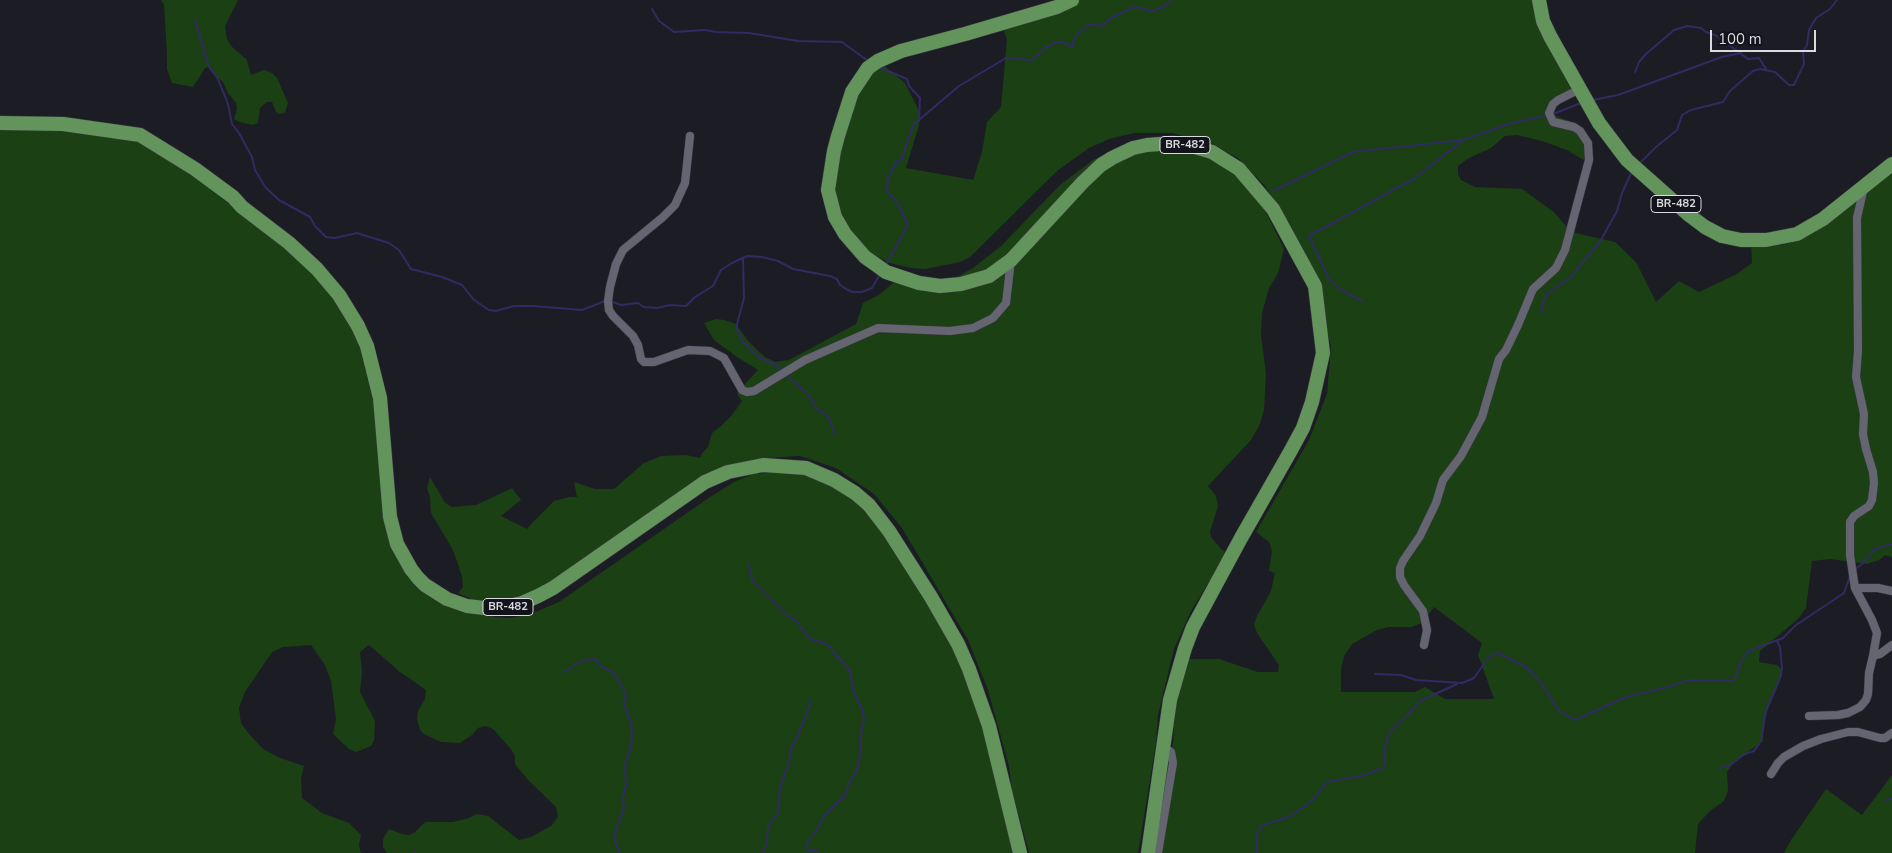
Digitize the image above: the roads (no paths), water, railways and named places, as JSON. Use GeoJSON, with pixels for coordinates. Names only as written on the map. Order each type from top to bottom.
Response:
{"type":"FeatureCollection","features":[{"type":"Feature","properties":{"kind":"highway","name":"BR-482"},"geometry":{"type":"LineString","coordinates":[[1072,0],[1049,9],[901,51],[878,61],[868,68],[852,92],[834,151],[828,190],[835,217],[845,234],[865,257],[886,272],[929,285],[962,284],[990,276],[1011,260],[1101,165],[1133,148],[1172,143],[1188,145],[1212,152],[1239,169],[1273,209],[1315,286],[1323,353],[1318,382],[1308,416],[1280,471],[1193,627],[1178,668],[1170,700],[1148,853]]}},
{"type":"Feature","properties":{"kind":"highway","name":"BR-482"},"geometry":{"type":"LineString","coordinates":[[1539,0],[1547,29],[1599,123],[1627,160],[1688,215],[1722,236],[1741,240],[1766,240],[1797,234],[1823,220],[1892,164]]}},
{"type":"Feature","properties":{"kind":"highway","name":"BR-482"},"geometry":{"type":"LineString","coordinates":[[0,123],[63,124],[140,135],[194,169],[233,197],[242,207],[289,243],[317,269],[339,295],[358,326],[367,346],[380,398],[390,517],[397,544],[410,569],[426,586],[452,602],[472,607],[493,609],[522,603],[538,596],[553,588],[705,482],[728,472],[763,465],[806,468],[834,480],[855,493],[868,505],[884,525],[931,597],[958,644],[989,726],[1020,853]]}},
{"type":"Feature","properties":{"kind":"street"},"geometry":{"type":"LineString","coordinates":[[1424,645],[1428,630],[1423,611],[1404,585],[1400,577],[1400,568],[1403,560],[1420,536],[1436,503],[1444,480],[1461,456],[1482,417],[1499,359],[1506,350],[1533,289],[1556,268],[1566,250],[1589,160],[1588,143],[1574,126],[1553,122],[1549,114],[1553,104],[1580,89]]}},
{"type":"Feature","properties":{"kind":"street"},"geometry":{"type":"LineString","coordinates":[[690,136],[684,183],[675,205],[623,250],[616,264],[610,287],[609,310],[633,336],[638,345],[641,359],[644,362],[654,362],[688,350],[710,351],[724,358],[742,390],[747,392],[754,391],[805,360],[878,328],[950,331],[973,328],[993,318],[1006,303],[1011,260]]}},
{"type":"Feature","properties":{"kind":"street"},"geometry":{"type":"LineString","coordinates":[[1809,716],[1838,715],[1860,708],[1868,694],[1869,673],[1877,633],[1855,588],[1850,555],[1850,522],[1854,516],[1869,506],[1872,500],[1874,482],[1863,434],[1864,414],[1856,377],[1858,351],[1857,218],[1864,187]]}},
{"type":"Feature","properties":{"kind":"street"},"geometry":{"type":"LineString","coordinates":[[1855,588],[1878,588],[1892,591]]}},
{"type":"Feature","properties":{"kind":"street"},"geometry":{"type":"LineString","coordinates":[[1873,656],[1880,654],[1892,645]]}},
{"type":"Feature","properties":{"kind":"street"},"geometry":{"type":"LineString","coordinates":[[1771,774],[1778,762],[1784,757],[1803,746],[1821,739],[1848,732],[1858,732],[1880,738],[1886,738],[1892,733]]}},
{"type":"Feature","properties":{"kind":"street"},"geometry":{"type":"LineString","coordinates":[[1158,853],[1173,763],[1171,752],[1163,746]]}},
{"type":"Feature","properties":{"kind":"waterway"},"geometry":{"type":"LineString","coordinates":[[885,266],[906,229],[907,223],[899,205],[887,191],[888,179],[894,166],[902,158],[913,125],[959,86],[1006,58],[1032,60],[1045,48],[1056,42],[1062,42],[1072,47],[1076,35],[1090,24],[1102,26],[1111,18],[1132,8],[1137,7],[1152,11],[1162,8],[1171,0]]}},
{"type":"Feature","properties":{"kind":"waterway"},"geometry":{"type":"LineString","coordinates":[[1639,164],[1677,130],[1682,115],[1691,110],[1723,102],[1730,91],[1753,71],[1760,69],[1775,72],[1789,85],[1794,85],[1804,64],[1803,52],[1807,45],[1809,30],[1816,18],[1830,9],[1837,0]]}},
{"type":"Feature","properties":{"kind":"waterway"},"geometry":{"type":"LineString","coordinates":[[652,9],[659,21],[674,32],[705,30],[749,33],[798,41],[842,42],[868,61]]}},
{"type":"Feature","properties":{"kind":"waterway"},"geometry":{"type":"LineString","coordinates":[[195,20],[209,67],[218,79],[228,104],[232,124],[252,157],[255,170],[266,188],[279,200],[310,217],[315,226],[326,237],[335,238],[357,233],[389,243],[399,250],[411,269],[442,277],[462,285],[474,300],[489,310],[496,311],[514,306],[582,310],[605,301]]}},
{"type":"Feature","properties":{"kind":"waterway"},"geometry":{"type":"LineString","coordinates":[[1635,72],[1639,62],[1646,54],[1674,30],[1687,26],[1701,28],[1717,36],[1748,59],[1759,58],[1766,69]]}},
{"type":"Feature","properties":{"kind":"waterway"},"geometry":{"type":"LineString","coordinates":[[1593,100],[1618,95],[1722,57],[1741,53]]}},
{"type":"Feature","properties":{"kind":"waterway"},"geometry":{"type":"LineString","coordinates":[[879,67],[907,79],[909,86],[920,98],[919,121]]}},
{"type":"Feature","properties":{"kind":"waterway"},"geometry":{"type":"LineString","coordinates":[[1553,114],[1581,103]]}},
{"type":"Feature","properties":{"kind":"waterway"},"geometry":{"type":"LineString","coordinates":[[1273,191],[1353,152],[1463,140],[1509,124],[1548,115]]}},
{"type":"Feature","properties":{"kind":"waterway"},"geometry":{"type":"LineString","coordinates":[[1362,301],[1338,288],[1329,279],[1309,236],[1415,178],[1463,140]]}},
{"type":"Feature","properties":{"kind":"waterway"},"geometry":{"type":"LineString","coordinates":[[1541,313],[1544,299],[1548,293],[1571,277],[1601,240],[1617,211],[1622,193],[1632,171]]}},
{"type":"Feature","properties":{"kind":"waterway"},"geometry":{"type":"LineString","coordinates":[[610,301],[621,305],[638,303],[644,307],[657,308],[670,305],[686,306],[695,297],[713,286],[721,270],[747,256],[762,257],[778,261],[793,269],[830,276],[837,279],[840,285],[853,292],[862,292],[872,288],[880,274]]}},
{"type":"Feature","properties":{"kind":"waterway"},"geometry":{"type":"LineString","coordinates":[[743,258],[744,298],[737,329],[742,341],[760,358],[776,365],[782,371]]}},
{"type":"Feature","properties":{"kind":"waterway"},"geometry":{"type":"LineString","coordinates":[[785,374],[807,393],[816,408],[829,418],[835,435]]}},
{"type":"Feature","properties":{"kind":"waterway"},"geometry":{"type":"LineString","coordinates":[[1854,570],[1875,549],[1892,544]]}},
{"type":"Feature","properties":{"kind":"waterway"},"geometry":{"type":"LineString","coordinates":[[749,564],[752,580],[785,613],[796,621],[808,636],[813,640],[827,644],[850,671],[854,693],[862,709],[864,719],[861,735],[861,753],[856,772],[849,783],[845,795],[824,816],[814,835],[807,842],[808,850],[819,853]]}},
{"type":"Feature","properties":{"kind":"waterway"},"geometry":{"type":"LineString","coordinates":[[1375,674],[1401,675],[1416,680],[1462,683],[1474,678],[1488,658],[1496,653],[1526,667],[1542,684],[1559,711],[1575,720],[1626,697],[1689,680],[1732,681],[1735,679],[1742,659],[1749,651],[1783,638],[1796,625],[1844,593],[1850,576]]}},
{"type":"Feature","properties":{"kind":"waterway"},"geometry":{"type":"LineString","coordinates":[[1719,768],[1730,765],[1745,754],[1754,751],[1761,741],[1766,711],[1780,678],[1782,668],[1780,647],[1777,641]]}},
{"type":"Feature","properties":{"kind":"waterway"},"geometry":{"type":"LineString","coordinates":[[564,672],[583,660],[596,659],[599,665],[614,673],[626,694],[624,705],[631,722],[632,734],[631,746],[625,765],[624,807],[614,837],[619,853]]}},
{"type":"Feature","properties":{"kind":"waterway"},"geometry":{"type":"LineString","coordinates":[[1257,853],[1257,835],[1261,826],[1291,816],[1311,801],[1327,782],[1361,776],[1383,768],[1388,736],[1396,725],[1420,701],[1457,684]]}},
{"type":"Feature","properties":{"kind":"waterway"},"geometry":{"type":"LineString","coordinates":[[763,853],[767,841],[768,826],[778,813],[780,787],[789,764],[791,748],[798,736],[811,701]]}},
{"type":"Feature","properties":{"kind":"waterway"},"geometry":{"type":"LineString","coordinates":[[1884,800],[1892,799]]}}]}
